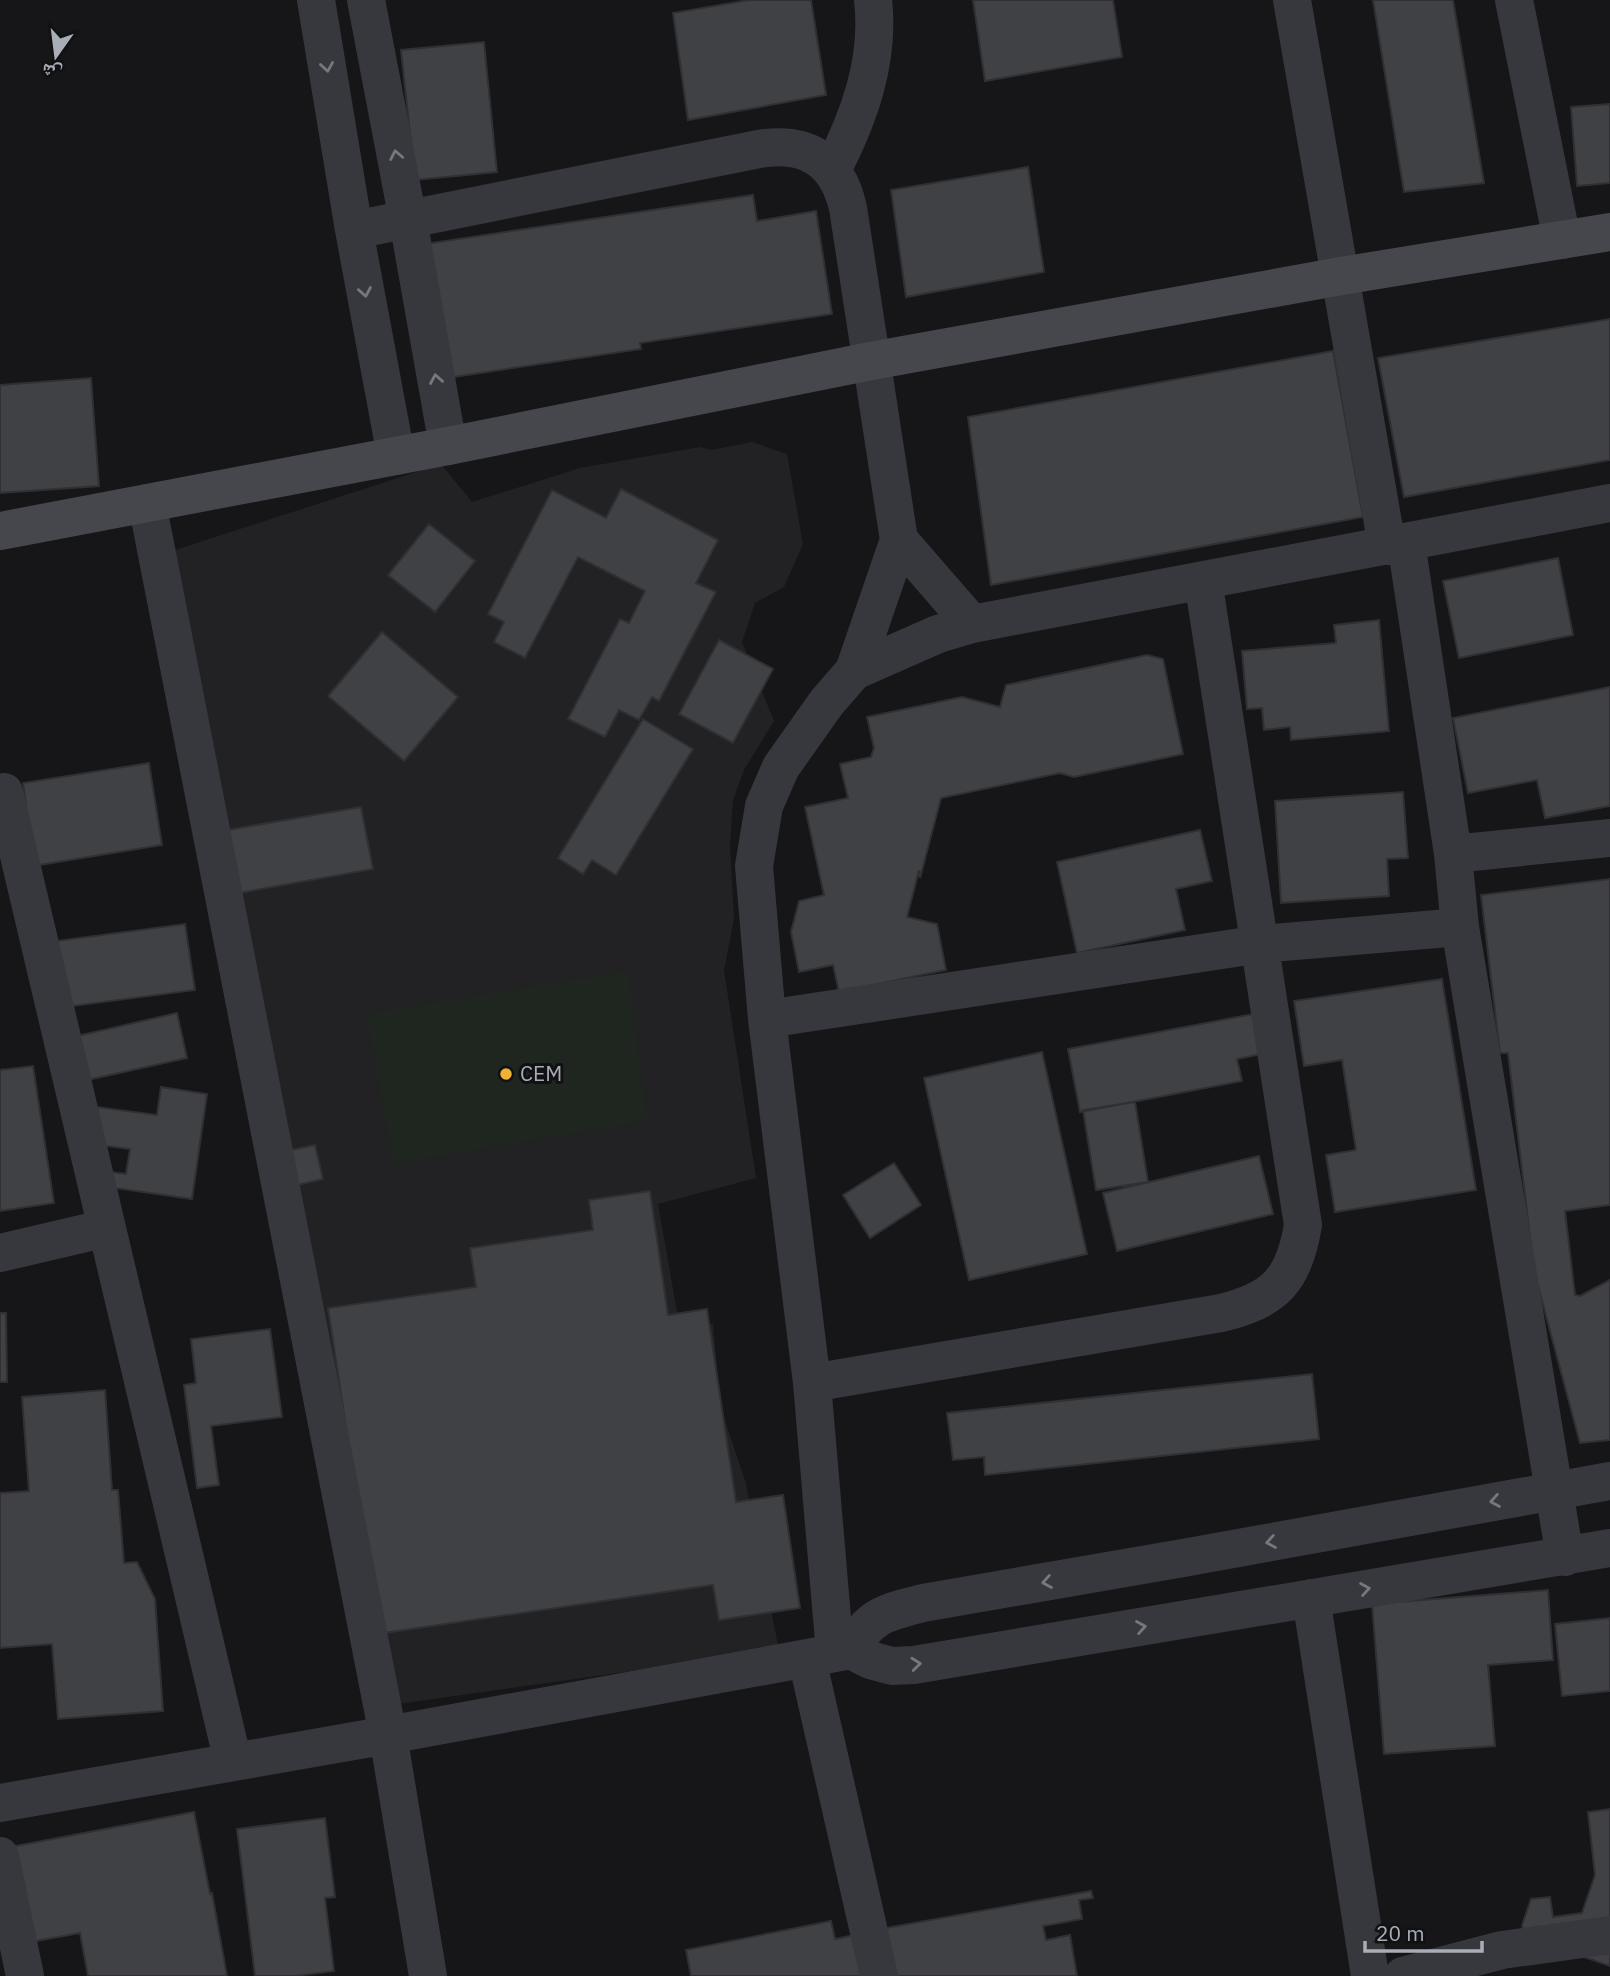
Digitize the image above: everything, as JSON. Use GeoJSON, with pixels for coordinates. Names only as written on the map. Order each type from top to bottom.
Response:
{"type":"FeatureCollection","features":[{"type":"Feature","properties":{"kind":"main road"},"geometry":{"type":"LineString","coordinates":[[0,531],[448,446],[871,361],[1341,276],[1610,232]]}},
{"type":"Feature","properties":{"kind":"street"},"geometry":{"type":"LineString","coordinates":[[316,0],[354,230],[396,456]]}},
{"type":"Feature","properties":{"kind":"street"},"geometry":{"type":"LineString","coordinates":[[366,0],[448,446]]}},
{"type":"Feature","properties":{"kind":"street"},"geometry":{"type":"LineString","coordinates":[[832,170],[851,133],[865,93],[873,51],[873,0]]}},
{"type":"Feature","properties":{"kind":"street"},"geometry":{"type":"LineString","coordinates":[[1292,0],[1341,276],[1396,544],[1453,854],[1460,927],[1565,1557]]}},
{"type":"Feature","properties":{"kind":"street"},"geometry":{"type":"LineString","coordinates":[[1514,0],[1562,240]]}},
{"type":"Feature","properties":{"kind":"street"},"geometry":{"type":"LineString","coordinates":[[354,230],[779,146],[799,149],[817,157],[832,170],[844,188],[899,540],[854,671],[827,702],[782,767],[764,806],[754,866],[767,1018],[812,1383],[831,1654],[879,1976]]}},
{"type":"Feature","properties":{"kind":"street"},"geometry":{"type":"LineString","coordinates":[[147,503],[388,1735],[428,1976]]}},
{"type":"Feature","properties":{"kind":"street"},"geometry":{"type":"LineString","coordinates":[[854,671],[937,634],[972,624],[1610,503]]}},
{"type":"Feature","properties":{"kind":"street"},"geometry":{"type":"LineString","coordinates":[[899,540],[972,624]]}},
{"type":"Feature","properties":{"kind":"street"},"geometry":{"type":"LineString","coordinates":[[812,1383],[1222,1313],[1247,1307],[1270,1294],[1288,1275],[1299,1251],[1303,1225],[1203,580]]}},
{"type":"Feature","properties":{"kind":"street"},"geometry":{"type":"LineString","coordinates":[[4,792],[233,1762]]}},
{"type":"Feature","properties":{"kind":"street"},"geometry":{"type":"LineString","coordinates":[[1453,854],[1610,838]]}},
{"type":"Feature","properties":{"kind":"street"},"geometry":{"type":"LineString","coordinates":[[767,1018],[1261,944],[1460,927]]}},
{"type":"Feature","properties":{"kind":"street"},"geometry":{"type":"LineString","coordinates":[[0,1253],[107,1228]]}},
{"type":"Feature","properties":{"kind":"street"},"geometry":{"type":"LineString","coordinates":[[831,1654],[889,1611],[923,1603],[1610,1480]]}},
{"type":"Feature","properties":{"kind":"street"},"geometry":{"type":"LineString","coordinates":[[0,1803],[831,1654],[892,1666],[914,1665],[1610,1548]]}},
{"type":"Feature","properties":{"kind":"street"},"geometry":{"type":"LineString","coordinates":[[1311,1598],[1370,1976]]}},
{"type":"Feature","properties":{"kind":"street"},"geometry":{"type":"LineString","coordinates":[[0,1857],[25,1976]]}},
{"type":"Feature","properties":{"kind":"street"},"geometry":{"type":"LineString","coordinates":[[1403,1976],[1504,1963],[1610,1935]]}},
{"type":"Feature","properties":{"kind":"shaded area","name":"CEM"},"geometry":{"type":"Polygon","coordinates":[[[752,442],[787,454],[803,544],[784,587],[755,603],[742,642],[774,721],[744,770],[733,800],[730,845],[734,919],[724,970],[756,1178],[658,1204],[679,1323],[713,1324],[720,1405],[746,1484],[779,1650],[391,1705],[172,551],[441,464],[472,502],[580,468],[700,447],[712,450],[752,442]]]}},
{"type":"Feature","properties":{"kind":"shaded area"},"geometry":{"type":"Polygon","coordinates":[[[628,971],[647,1121],[393,1164],[367,1014],[628,971]]]}},
{"type":"Feature","properties":{"kind":"building"},"geometry":{"type":"Polygon","coordinates":[[[749,0],[811,0],[826,95],[688,120],[673,13],[749,0]]]}},
{"type":"Feature","properties":{"kind":"building"},"geometry":{"type":"Polygon","coordinates":[[[973,0],[1113,0],[1122,57],[985,81],[973,0]]]}},
{"type":"Feature","properties":{"kind":"building"},"geometry":{"type":"Polygon","coordinates":[[[1373,0],[1453,0],[1484,183],[1404,192],[1373,0]]]}},
{"type":"Feature","properties":{"kind":"building"},"geometry":{"type":"Polygon","coordinates":[[[484,42],[497,172],[415,180],[401,50],[484,42]]]}},
{"type":"Feature","properties":{"kind":"building"},"geometry":{"type":"Polygon","coordinates":[[[1610,104],[1610,183],[1577,186],[1571,107],[1610,104]]]}},
{"type":"Feature","properties":{"kind":"building"},"geometry":{"type":"Polygon","coordinates":[[[1028,167],[1044,272],[906,297],[891,190],[1028,167]]]}},
{"type":"Feature","properties":{"kind":"building"},"geometry":{"type":"Polygon","coordinates":[[[753,195],[757,221],[816,211],[832,314],[640,343],[641,349],[453,377],[425,244],[753,195]]]}},
{"type":"Feature","properties":{"kind":"building"},"geometry":{"type":"Polygon","coordinates":[[[1610,319],[1610,460],[1404,497],[1378,358],[1610,319]]]}},
{"type":"Feature","properties":{"kind":"building"},"geometry":{"type":"Polygon","coordinates":[[[1333,351],[1363,517],[991,585],[968,417],[1333,351]]]}},
{"type":"Feature","properties":{"kind":"building"},"geometry":{"type":"Polygon","coordinates":[[[91,378],[99,486],[0,493],[0,385],[91,378]]]}},
{"type":"Feature","properties":{"kind":"building"},"geometry":{"type":"Polygon","coordinates":[[[621,489],[718,540],[696,583],[716,592],[659,701],[652,697],[639,720],[619,710],[605,737],[568,719],[620,619],[629,623],[645,591],[578,557],[525,658],[494,642],[504,622],[488,614],[552,490],[606,518],[621,489]]]}},
{"type":"Feature","properties":{"kind":"building"},"geometry":{"type":"Polygon","coordinates":[[[429,524],[475,561],[435,612],[388,575],[429,524]]]}},
{"type":"Feature","properties":{"kind":"building"},"geometry":{"type":"Polygon","coordinates":[[[1558,558],[1573,635],[1459,658],[1443,581],[1558,558]]]}},
{"type":"Feature","properties":{"kind":"building"},"geometry":{"type":"Polygon","coordinates":[[[1379,620],[1389,731],[1291,740],[1290,727],[1264,730],[1262,708],[1247,709],[1242,651],[1336,643],[1334,625],[1379,620]]]}},
{"type":"Feature","properties":{"kind":"building"},"geometry":{"type":"Polygon","coordinates":[[[382,632],[458,697],[404,761],[328,696],[382,632]]]}},
{"type":"Feature","properties":{"kind":"building"},"geometry":{"type":"Polygon","coordinates":[[[719,640],[773,669],[733,743],[679,714],[719,640]]]}},
{"type":"Feature","properties":{"kind":"building"},"geometry":{"type":"Polygon","coordinates":[[[1147,655],[1163,659],[1183,754],[1074,777],[1060,773],[941,798],[907,917],[937,924],[946,970],[839,992],[833,965],[799,972],[791,932],[799,901],[824,895],[805,807],[848,798],[840,764],[871,757],[874,748],[867,717],[962,697],[1000,707],[1006,685],[1147,655]]]}},
{"type":"Feature","properties":{"kind":"building"},"geometry":{"type":"Polygon","coordinates":[[[1610,687],[1610,806],[1545,818],[1537,780],[1468,793],[1453,718],[1610,687]]]}},
{"type":"Feature","properties":{"kind":"building"},"geometry":{"type":"Polygon","coordinates":[[[643,719],[693,749],[616,875],[592,860],[583,874],[558,858],[643,719]]]}},
{"type":"Feature","properties":{"kind":"building"},"geometry":{"type":"Polygon","coordinates":[[[149,763],[162,845],[27,867],[27,813],[23,783],[149,763]]]}},
{"type":"Feature","properties":{"kind":"building"},"geometry":{"type":"Polygon","coordinates":[[[1403,792],[1408,858],[1387,859],[1389,896],[1281,903],[1275,801],[1403,792]]]}},
{"type":"Feature","properties":{"kind":"building"},"geometry":{"type":"Polygon","coordinates":[[[361,807],[373,869],[239,893],[227,830],[361,807]]]}},
{"type":"Feature","properties":{"kind":"building"},"geometry":{"type":"Polygon","coordinates":[[[1200,830],[1212,881],[1176,889],[1185,930],[1077,953],[1057,862],[1200,830]]]}},
{"type":"Feature","properties":{"kind":"building"},"geometry":{"type":"Polygon","coordinates":[[[1610,879],[1610,1205],[1565,1211],[1575,1295],[1580,1296],[1610,1280],[1610,1440],[1580,1443],[1534,1271],[1508,1053],[1500,1053],[1481,895],[1610,879]]]}},
{"type":"Feature","properties":{"kind":"building"},"geometry":{"type":"Polygon","coordinates":[[[185,924],[195,990],[65,1007],[56,941],[185,924]]]}},
{"type":"Feature","properties":{"kind":"building"},"geometry":{"type":"Polygon","coordinates":[[[1442,979],[1476,1190],[1335,1212],[1326,1155],[1356,1150],[1342,1060],[1304,1066],[1294,1001],[1442,979]]]}},
{"type":"Feature","properties":{"kind":"building"},"geometry":{"type":"Polygon","coordinates":[[[177,1013],[187,1058],[83,1081],[73,1037],[177,1013]]]}},
{"type":"Feature","properties":{"kind":"building"},"geometry":{"type":"Polygon","coordinates":[[[1259,1013],[1267,1053],[1237,1059],[1242,1081],[1080,1112],[1068,1049],[1259,1013]]]}},
{"type":"Feature","properties":{"kind":"building"},"geometry":{"type":"Polygon","coordinates":[[[1042,1052],[1087,1254],[969,1280],[924,1078],[1042,1052]]]}},
{"type":"Feature","properties":{"kind":"building"},"geometry":{"type":"Polygon","coordinates":[[[33,1066],[54,1203],[0,1211],[0,1070],[33,1066]]]}},
{"type":"Feature","properties":{"kind":"building"},"geometry":{"type":"Polygon","coordinates":[[[161,1087],[207,1094],[192,1199],[101,1186],[103,1171],[126,1174],[130,1149],[91,1144],[97,1107],[157,1115],[161,1087]]]}},
{"type":"Feature","properties":{"kind":"building"},"geometry":{"type":"Polygon","coordinates":[[[1135,1102],[1148,1182],[1096,1190],[1083,1110],[1135,1102]]]}},
{"type":"Feature","properties":{"kind":"building"},"geometry":{"type":"Polygon","coordinates":[[[315,1145],[323,1179],[290,1187],[282,1152],[315,1145]]]}},
{"type":"Feature","properties":{"kind":"building"},"geometry":{"type":"Polygon","coordinates":[[[1259,1156],[1273,1214],[1117,1251],[1103,1193],[1259,1156]]]}},
{"type":"Feature","properties":{"kind":"building"},"geometry":{"type":"Polygon","coordinates":[[[894,1163],[921,1205],[870,1238],[843,1195],[894,1163]]]}},
{"type":"Feature","properties":{"kind":"building"},"geometry":{"type":"Polygon","coordinates":[[[650,1191],[668,1315],[707,1309],[736,1502],[783,1495],[800,1608],[719,1620],[713,1585],[377,1634],[328,1308],[476,1287],[470,1248],[593,1230],[589,1200],[650,1191]]]}},
{"type":"Feature","properties":{"kind":"building"},"geometry":{"type":"Polygon","coordinates":[[[0,1313],[6,1313],[7,1382],[0,1382],[0,1313]]]}},
{"type":"Feature","properties":{"kind":"building"},"geometry":{"type":"Polygon","coordinates":[[[270,1329],[282,1417],[211,1426],[219,1485],[197,1488],[184,1385],[196,1383],[191,1339],[270,1329]]]}},
{"type":"Feature","properties":{"kind":"building"},"geometry":{"type":"Polygon","coordinates":[[[1312,1374],[1319,1439],[985,1475],[984,1457],[953,1460],[947,1413],[1312,1374]]]}},
{"type":"Feature","properties":{"kind":"building"},"geometry":{"type":"Polygon","coordinates":[[[105,1390],[112,1490],[118,1490],[124,1563],[137,1562],[155,1599],[163,1711],[58,1719],[52,1644],[0,1648],[0,1493],[29,1491],[22,1397],[105,1390]]]}},
{"type":"Feature","properties":{"kind":"building"},"geometry":{"type":"Polygon","coordinates":[[[1548,1590],[1553,1660],[1488,1665],[1495,1746],[1384,1754],[1372,1604],[1548,1590]]]}},
{"type":"Feature","properties":{"kind":"building"},"geometry":{"type":"Polygon","coordinates":[[[1610,1618],[1610,1691],[1562,1696],[1555,1624],[1610,1618]]]}},
{"type":"Feature","properties":{"kind":"building"},"geometry":{"type":"Polygon","coordinates":[[[1610,1809],[1610,1966],[1544,1943],[1525,1945],[1522,1925],[1531,1899],[1550,1897],[1553,1917],[1582,1913],[1595,1875],[1588,1812],[1610,1809]]]}},
{"type":"Feature","properties":{"kind":"building"},"geometry":{"type":"Polygon","coordinates":[[[194,1812],[227,1976],[88,1976],[80,1933],[20,1944],[0,1849],[194,1812]]]}},
{"type":"Feature","properties":{"kind":"building"},"geometry":{"type":"Polygon","coordinates":[[[325,1818],[335,1897],[325,1898],[334,1971],[296,1976],[255,1976],[237,1829],[325,1818]]]}},
{"type":"Feature","properties":{"kind":"building"},"geometry":{"type":"Polygon","coordinates":[[[1091,1891],[1093,1898],[1079,1900],[1082,1919],[1043,1926],[1046,1940],[1070,1935],[1077,1976],[895,1976],[886,1928],[1091,1891]]]}},
{"type":"Feature","properties":{"kind":"building"},"geometry":{"type":"Polygon","coordinates":[[[831,1921],[835,1939],[875,1931],[884,1976],[691,1976],[686,1950],[831,1921]]]}},
{"type":"Feature","properties":{"kind":"place","name":"CEM"},"geometry":{"type":"Point","coordinates":[506,1074]}}]}
